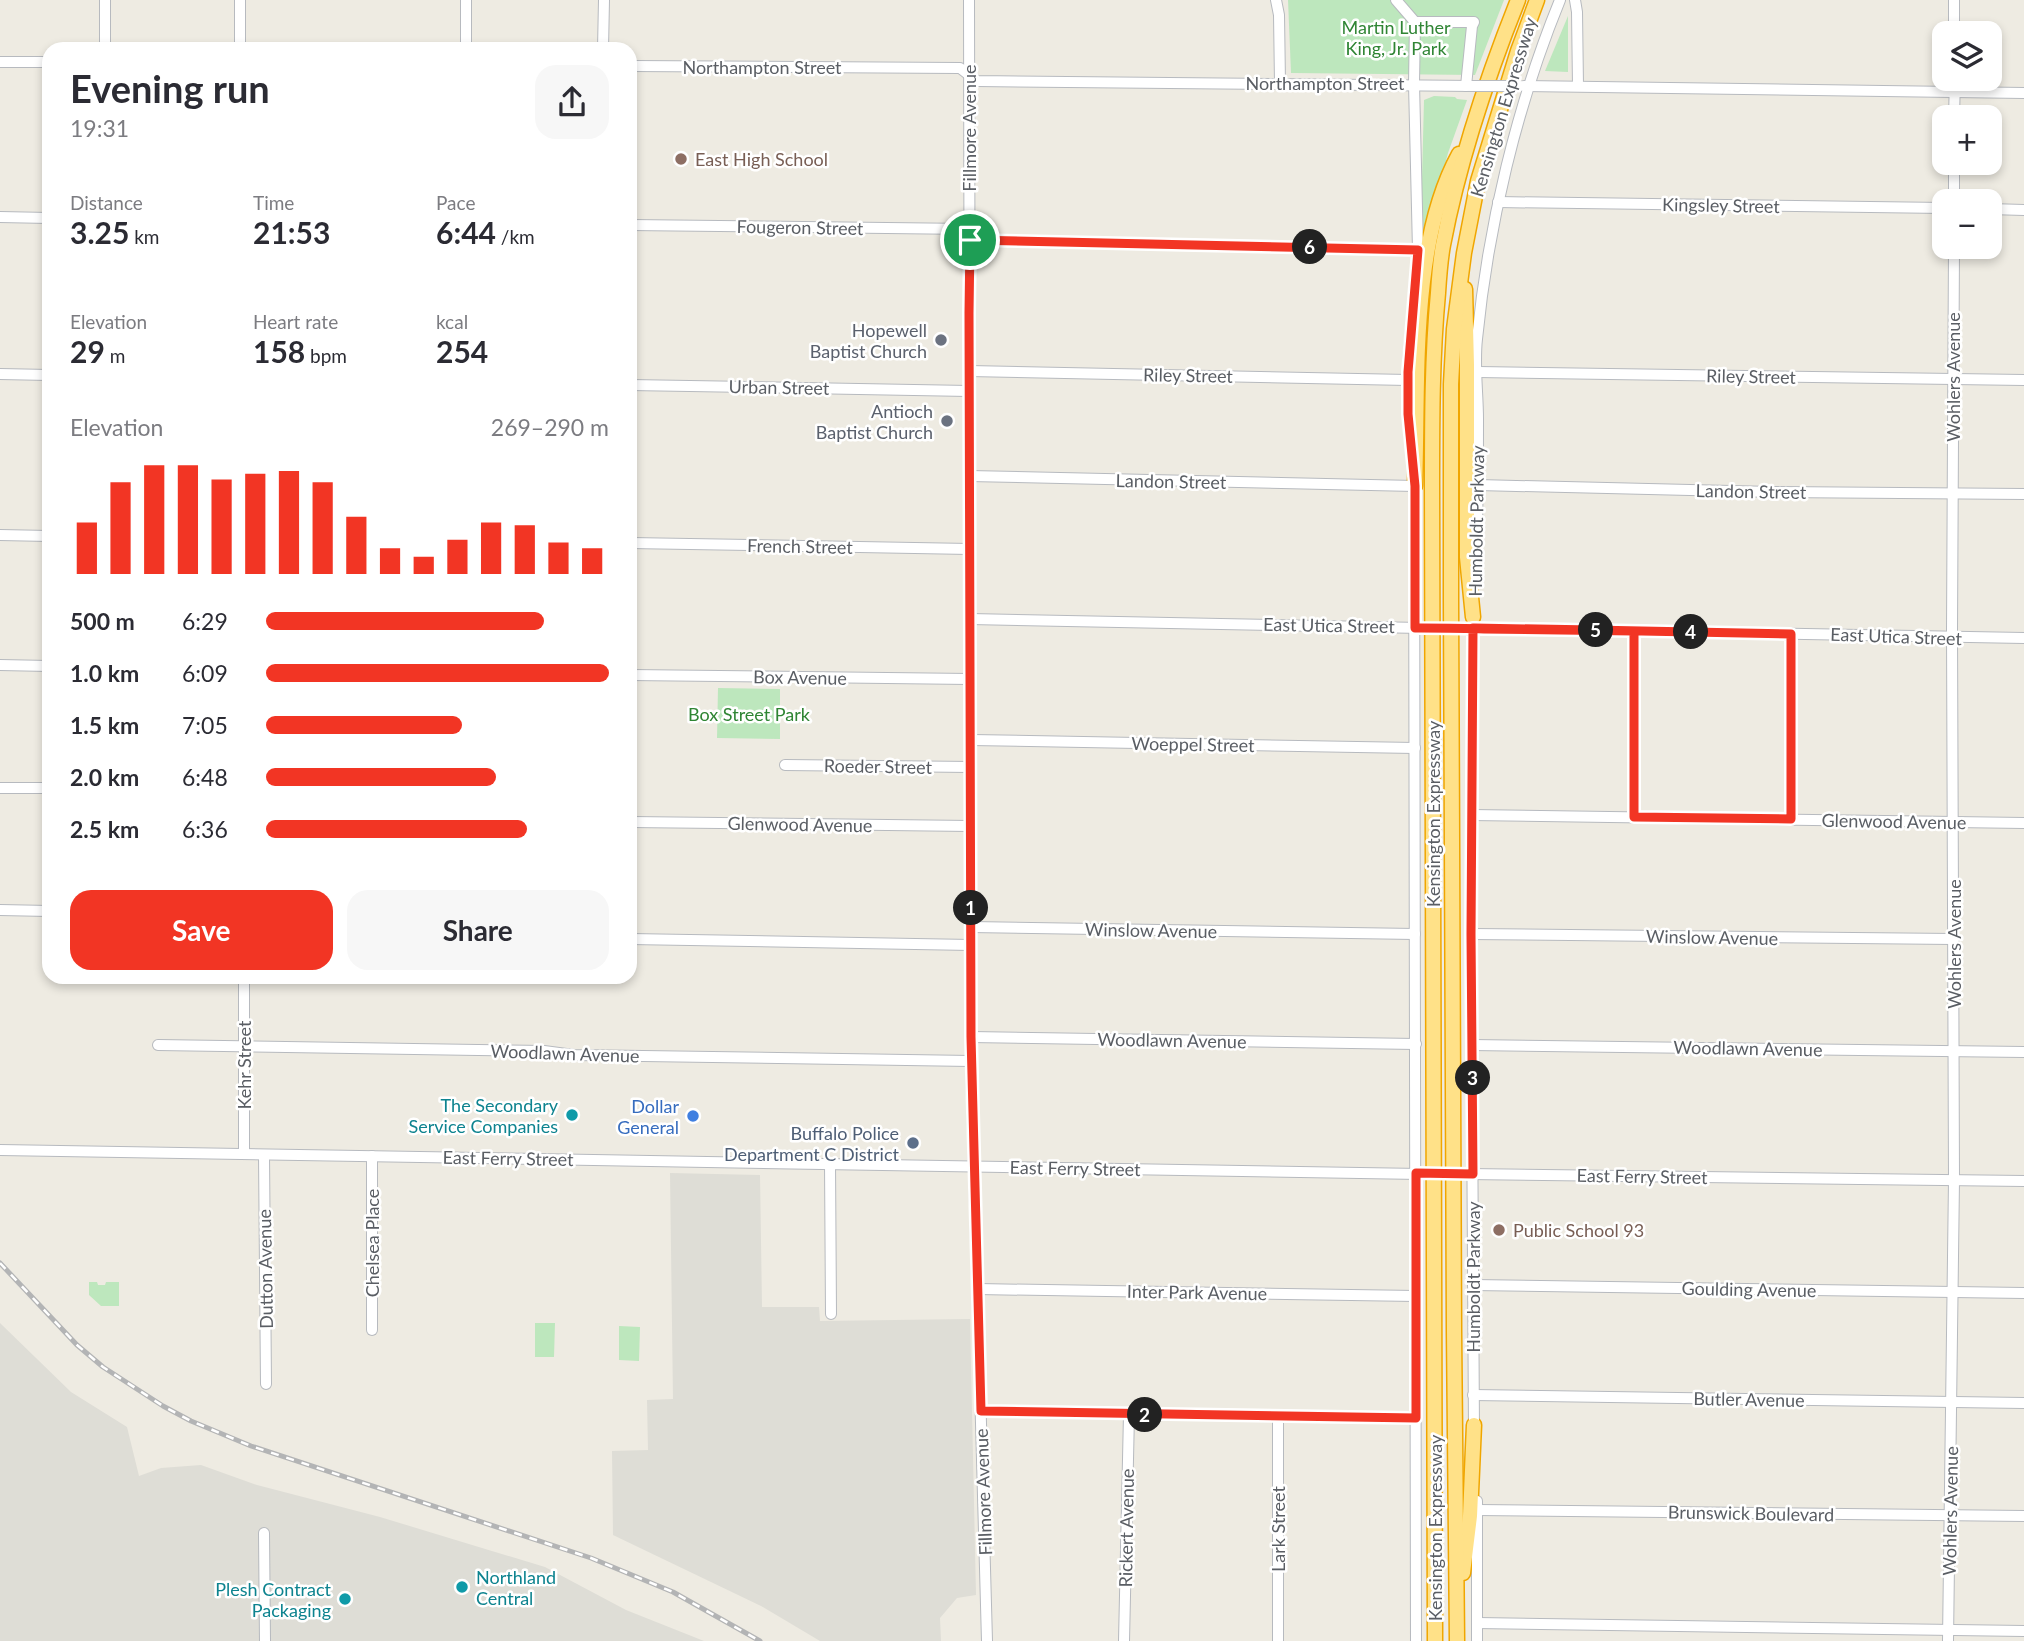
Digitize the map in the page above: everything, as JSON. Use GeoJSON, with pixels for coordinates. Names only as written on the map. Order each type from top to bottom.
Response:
{"type":"FeatureCollection","features":[{"type":"Feature","properties":{"kind":"highway","name":"Kensington Expressway"},"geometry":{"type":"LineString","coordinates":[[1435,1641],[1432,381],[1443,247],[1468,137],[1518,0]]}},
{"type":"Feature","properties":{"kind":"highway","name":"Kensington Expressway"},"geometry":{"type":"LineString","coordinates":[[1457,1641],[1453,1304],[1451,384],[1454,329],[1464,253],[1478,181],[1518,51],[1537,0]]}},
{"type":"Feature","properties":{"kind":"highway"},"geometry":{"type":"LineString","coordinates":[[1415,486],[1418,354],[1425,267],[1439,205],[1451,168],[1468,137]]}},
{"type":"Feature","properties":{"kind":"highway"},"geometry":{"type":"LineString","coordinates":[[1464,253],[1468,365],[1470,624]]}},
{"type":"Feature","properties":{"kind":"highway"},"geometry":{"type":"LineString","coordinates":[[1457,1616],[1470,1516],[1474,1425]]}},
{"type":"Feature","properties":{"kind":"street"},"geometry":{"type":"LineString","coordinates":[[105,0],[105,42]]}},
{"type":"Feature","properties":{"kind":"street"},"geometry":{"type":"LineString","coordinates":[[240,0],[240,42]]}},
{"type":"Feature","properties":{"kind":"street"},"geometry":{"type":"LineString","coordinates":[[466,0],[466,42]]}},
{"type":"Feature","properties":{"kind":"street"},"geometry":{"type":"LineString","coordinates":[[603,42],[604,0]]}},
{"type":"Feature","properties":{"kind":"street","name":"Fillmore Avenue"},"geometry":{"type":"LineString","coordinates":[[968,0],[971,1061],[987,1641]]}},
{"type":"Feature","properties":{"kind":"street"},"geometry":{"type":"LineString","coordinates":[[1276,0],[1279,15],[1280,83]]}},
{"type":"Feature","properties":{"kind":"street"},"geometry":{"type":"LineString","coordinates":[[1396,0],[1415,22],[1418,250],[1408,380],[1408,414],[1415,486],[1418,628],[1415,934],[1420,1173],[1416,1296],[1416,1641]]}},
{"type":"Feature","properties":{"kind":"street","name":"Humboldt Parkway"},"geometry":{"type":"LineString","coordinates":[[1477,1641],[1470,1174],[1470,624],[1478,485],[1476,342],[1498,202],[1525,86],[1560,0]]}},
{"type":"Feature","properties":{"kind":"street"},"geometry":{"type":"LineString","coordinates":[[1575,0],[1578,86]]}},
{"type":"Feature","properties":{"kind":"street"},"geometry":{"type":"LineString","coordinates":[[1954,0],[1954,21]]}},
{"type":"Feature","properties":{"kind":"street"},"geometry":{"type":"LineString","coordinates":[[1415,22],[1474,22],[1470,86]]}},
{"type":"Feature","properties":{"kind":"street"},"geometry":{"type":"LineString","coordinates":[[0,62],[42,62]]}},
{"type":"Feature","properties":{"kind":"street","name":"Northampton Street"},"geometry":{"type":"LineString","coordinates":[[637,66],[960,68],[977,81],[2024,93]]}},
{"type":"Feature","properties":{"kind":"street"},"geometry":{"type":"LineString","coordinates":[[1954,105],[1955,92]]}},
{"type":"Feature","properties":{"kind":"street","name":"Kingsley Street"},"geometry":{"type":"LineString","coordinates":[[1498,202],[1932,208]]}},
{"type":"Feature","properties":{"kind":"street"},"geometry":{"type":"LineString","coordinates":[[2002,209],[2024,210]]}},
{"type":"Feature","properties":{"kind":"street"},"geometry":{"type":"LineString","coordinates":[[0,217],[42,218]]}},
{"type":"Feature","properties":{"kind":"street","name":"Fougeron Street"},"geometry":{"type":"LineString","coordinates":[[637,225],[1418,250]]}},
{"type":"Feature","properties":{"kind":"street","name":"Wohlers Avenue"},"geometry":{"type":"LineString","coordinates":[[1948,1635],[1954,1180],[1954,259]]}},
{"type":"Feature","properties":{"kind":"street","name":"Riley Street"},"geometry":{"type":"LineString","coordinates":[[969,371],[1408,380]]}},
{"type":"Feature","properties":{"kind":"street","name":"Riley Street"},"geometry":{"type":"LineString","coordinates":[[1478,372],[2024,380]]}},
{"type":"Feature","properties":{"kind":"street"},"geometry":{"type":"LineString","coordinates":[[0,374],[42,375]]}},
{"type":"Feature","properties":{"kind":"street","name":"Urban Street"},"geometry":{"type":"LineString","coordinates":[[637,385],[970,390]]}},
{"type":"Feature","properties":{"kind":"street","name":"Landon Street"},"geometry":{"type":"LineString","coordinates":[[969,476],[1415,486]]}},
{"type":"Feature","properties":{"kind":"street","name":"Landon Street"},"geometry":{"type":"LineString","coordinates":[[1478,485],[2024,494]]}},
{"type":"Feature","properties":{"kind":"street"},"geometry":{"type":"LineString","coordinates":[[0,535],[42,536]]}},
{"type":"Feature","properties":{"kind":"street","name":"French Street"},"geometry":{"type":"LineString","coordinates":[[637,543],[970,549]]}},
{"type":"Feature","properties":{"kind":"street","name":"East Utica Street"},"geometry":{"type":"LineString","coordinates":[[970,619],[1418,628],[1470,624],[1634,631],[2024,638]]}},
{"type":"Feature","properties":{"kind":"street"},"geometry":{"type":"LineString","coordinates":[[1634,631],[1634,817]]}},
{"type":"Feature","properties":{"kind":"street"},"geometry":{"type":"LineString","coordinates":[[1791,634],[1791,819]]}},
{"type":"Feature","properties":{"kind":"street"},"geometry":{"type":"LineString","coordinates":[[0,665],[42,666]]}},
{"type":"Feature","properties":{"kind":"street","name":"Box Avenue"},"geometry":{"type":"LineString","coordinates":[[637,675],[970,679]]}},
{"type":"Feature","properties":{"kind":"street","name":"Woeppel Street"},"geometry":{"type":"LineString","coordinates":[[971,740],[1415,748]]}},
{"type":"Feature","properties":{"kind":"street","name":"Roeder Street"},"geometry":{"type":"LineString","coordinates":[[785,765],[971,767]]}},
{"type":"Feature","properties":{"kind":"street"},"geometry":{"type":"LineString","coordinates":[[0,788],[42,788]]}},
{"type":"Feature","properties":{"kind":"street","name":"Glenwood Avenue"},"geometry":{"type":"LineString","coordinates":[[1471,815],[2024,822]]}},
{"type":"Feature","properties":{"kind":"street","name":"Glenwood Avenue"},"geometry":{"type":"LineString","coordinates":[[637,822],[971,826]]}},
{"type":"Feature","properties":{"kind":"street"},"geometry":{"type":"LineString","coordinates":[[0,910],[42,911]]}},
{"type":"Feature","properties":{"kind":"street","name":"Winslow Avenue"},"geometry":{"type":"LineString","coordinates":[[971,927],[1415,934]]}},
{"type":"Feature","properties":{"kind":"street","name":"Winslow Avenue"},"geometry":{"type":"LineString","coordinates":[[1471,934],[1954,939]]}},
{"type":"Feature","properties":{"kind":"street"},"geometry":{"type":"LineString","coordinates":[[637,939],[971,945]]}},
{"type":"Feature","properties":{"kind":"street","name":"Kehr Street"},"geometry":{"type":"LineString","coordinates":[[244,984],[244,1154]]}},
{"type":"Feature","properties":{"kind":"street","name":"Woodlawn Avenue"},"geometry":{"type":"LineString","coordinates":[[971,1037],[1416,1044]]}},
{"type":"Feature","properties":{"kind":"street","name":"Woodlawn Avenue"},"geometry":{"type":"LineString","coordinates":[[158,1045],[971,1061]]}},
{"type":"Feature","properties":{"kind":"street","name":"Woodlawn Avenue"},"geometry":{"type":"LineString","coordinates":[[1472,1045],[2024,1052]]}},
{"type":"Feature","properties":{"kind":"street","name":"East Ferry Street"},"geometry":{"type":"LineString","coordinates":[[0,1150],[2024,1181]]}},
{"type":"Feature","properties":{"kind":"street","name":"Dutton Avenue"},"geometry":{"type":"LineString","coordinates":[[264,1155],[266,1384]]}},
{"type":"Feature","properties":{"kind":"street","name":"Chelsea Place"},"geometry":{"type":"LineString","coordinates":[[372,1156],[372,1330]]}},
{"type":"Feature","properties":{"kind":"street"},"geometry":{"type":"LineString","coordinates":[[831,1163],[831,1314]]}},
{"type":"Feature","properties":{"kind":"street","name":"Goulding Avenue"},"geometry":{"type":"LineString","coordinates":[[1473,1285],[2024,1293]]}},
{"type":"Feature","properties":{"kind":"street","name":"Inter Park Avenue"},"geometry":{"type":"LineString","coordinates":[[978,1289],[1416,1296]]}},
{"type":"Feature","properties":{"kind":"street","name":"Butler Avenue"},"geometry":{"type":"LineString","coordinates":[[1474,1395],[2024,1403]]}},
{"type":"Feature","properties":{"kind":"street"},"geometry":{"type":"LineString","coordinates":[[981,1411],[1416,1418]]}},
{"type":"Feature","properties":{"kind":"street","name":"Rickert Avenue"},"geometry":{"type":"LineString","coordinates":[[1124,1641],[1129,1414]]}},
{"type":"Feature","properties":{"kind":"street","name":"Lark Street"},"geometry":{"type":"LineString","coordinates":[[1278,1417],[1278,1641]]}},
{"type":"Feature","properties":{"kind":"street","name":"Brunswick Boulevard"},"geometry":{"type":"LineString","coordinates":[[1477,1510],[2024,1516]]}},
{"type":"Feature","properties":{"kind":"street"},"geometry":{"type":"LineString","coordinates":[[264,1533],[265,1641]]}},
{"type":"Feature","properties":{"kind":"street"},"geometry":{"type":"LineString","coordinates":[[1477,1623],[1948,1635],[2024,1630]]}},
{"type":"Feature","properties":{"kind":"shaded area"},"geometry":{"type":"Polygon","coordinates":[[[670,1173],[760,1175],[762,1307],[819,1307],[820,1321],[970,1319],[976,1595],[957,1598],[940,1618],[941,1641],[820,1641],[761,1606],[613,1535],[612,1451],[648,1450],[647,1400],[673,1399],[670,1173]]]}},
{"type":"Feature","properties":{"kind":"shaded area"},"geometry":{"type":"Polygon","coordinates":[[[0,1323],[71,1392],[127,1427],[139,1476],[161,1468],[201,1465],[257,1485],[380,1517],[545,1567],[626,1610],[704,1641],[0,1641],[0,1323]]]}},
{"type":"Feature","properties":{"kind":"green space","name":"Martin Luther King, Jr. Park"},"geometry":{"type":"Polygon","coordinates":[[[1288,0],[1504,0],[1475,75],[1291,73],[1288,0]]]}},
{"type":"Feature","properties":{"kind":"green space"},"geometry":{"type":"Polygon","coordinates":[[[1568,16],[1568,72],[1545,71],[1568,16]]]}},
{"type":"Feature","properties":{"kind":"green space"},"geometry":{"type":"Polygon","coordinates":[[[1434,96],[1467,100],[1448,153],[1420,258],[1424,100],[1434,96]]]}},
{"type":"Feature","properties":{"kind":"green space","name":"Box Street Park"},"geometry":{"type":"Polygon","coordinates":[[[718,688],[780,689],[780,739],[717,738],[718,688]]]}},
{"type":"Feature","properties":{"kind":"green space"},"geometry":{"type":"Polygon","coordinates":[[[89,1282],[105,1285],[106,1282],[119,1282],[119,1306],[101,1306],[89,1295],[89,1282]]]}},
{"type":"Feature","properties":{"kind":"green space"},"geometry":{"type":"Polygon","coordinates":[[[535,1323],[555,1323],[554,1357],[535,1357],[535,1323]]]}},
{"type":"Feature","properties":{"kind":"green space"},"geometry":{"type":"Polygon","coordinates":[[[619,1326],[640,1327],[639,1361],[619,1360],[619,1326]]]}},
{"type":"Feature","properties":{"kind":"railway"},"geometry":{"type":"LineString","coordinates":[[0,1263],[77,1345],[103,1367],[191,1421],[251,1446],[591,1558],[673,1592],[760,1641]]}},
{"type":"Feature","properties":{"kind":"place","name":"East High School"},"geometry":{"type":"Point","coordinates":[681,159]}},
{"type":"Feature","properties":{"kind":"place","name":"Hopewell Baptist Church"},"geometry":{"type":"Point","coordinates":[941,340]}},
{"type":"Feature","properties":{"kind":"place","name":"Antioch Baptist Church"},"geometry":{"type":"Point","coordinates":[947,421]}},
{"type":"Feature","properties":{"kind":"place","name":"The Secondary Service Companies"},"geometry":{"type":"Point","coordinates":[572,1115]}},
{"type":"Feature","properties":{"kind":"place","name":"Dollar General"},"geometry":{"type":"Point","coordinates":[693,1116]}},
{"type":"Feature","properties":{"kind":"place","name":"Buffalo Police Department C District"},"geometry":{"type":"Point","coordinates":[913,1143]}},
{"type":"Feature","properties":{"kind":"place","name":"Public School 93"},"geometry":{"type":"Point","coordinates":[1499,1230]}},
{"type":"Feature","properties":{"kind":"place","name":"Northland Central"},"geometry":{"type":"Point","coordinates":[462,1587]}},
{"type":"Feature","properties":{"kind":"place","name":"Plesh Contract Packaging"},"geometry":{"type":"Point","coordinates":[345,1599]}},
{"type":"Feature","properties":{"kind":"route"},"geometry":{"type":"LineString","coordinates":[[970,240],[971,1037],[981,1411],[1416,1418],[1416,1173],[1473,1174],[1473,628],[1559,629],[1791,634],[1791,819],[1634,817],[1634,631],[1473,628],[1415,628],[1415,486],[1408,414],[1408,362],[1418,250],[970,240]]}}]}
